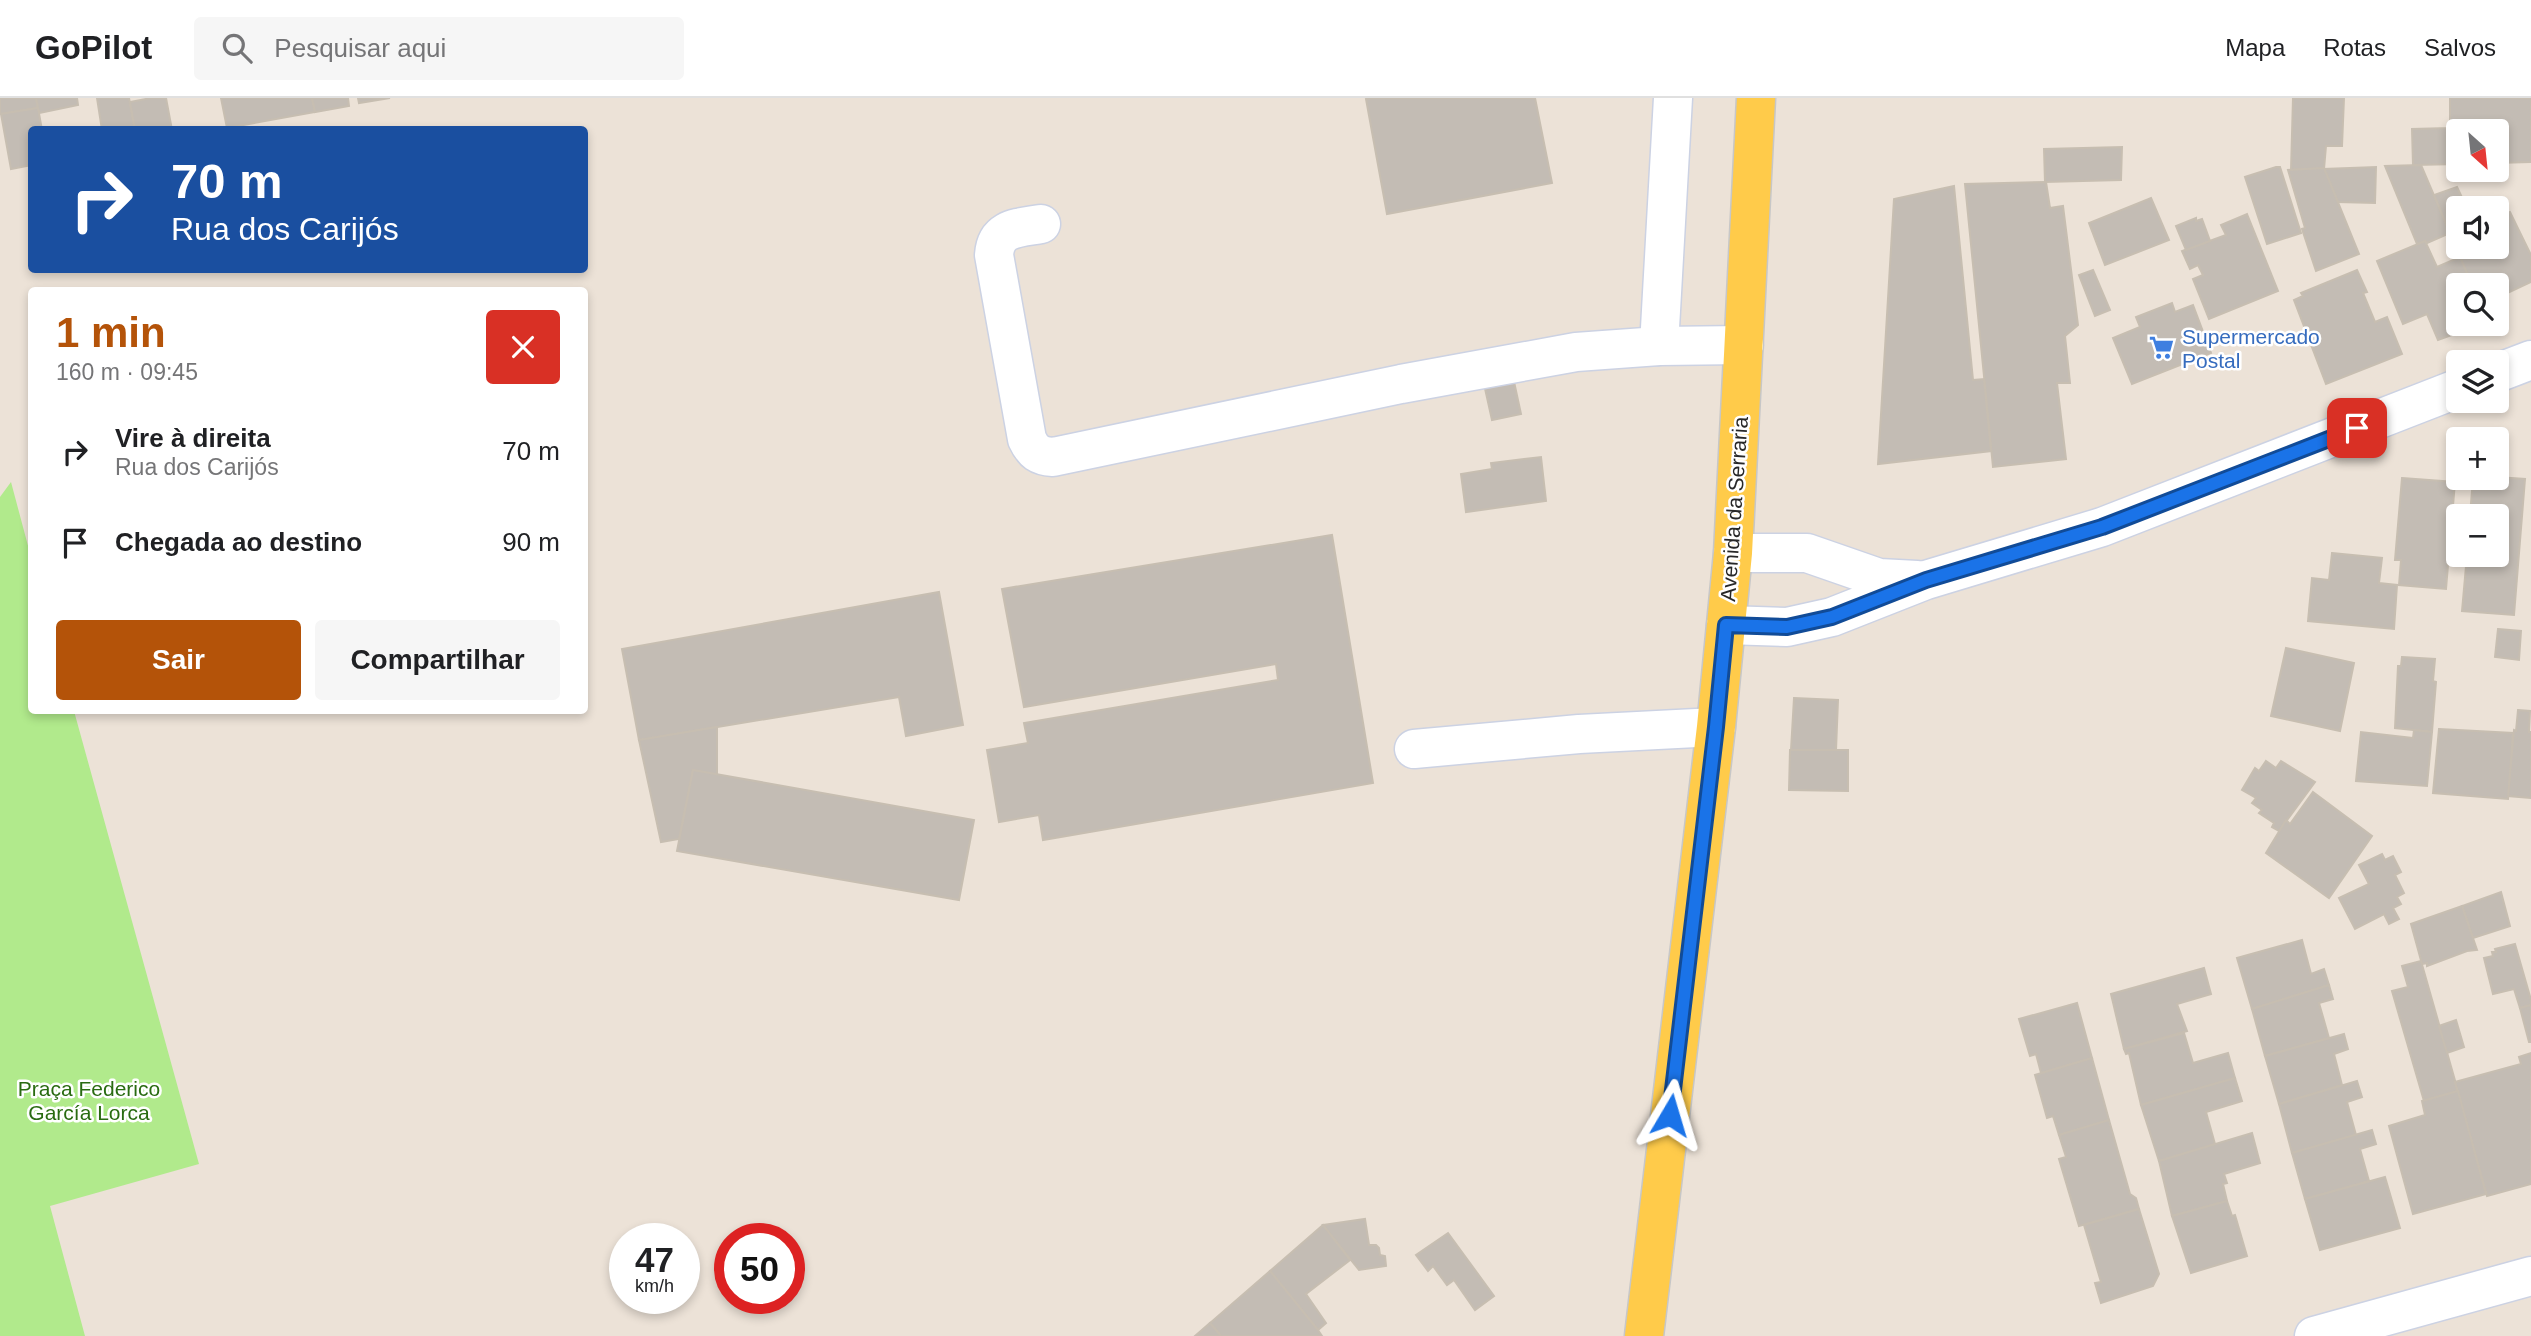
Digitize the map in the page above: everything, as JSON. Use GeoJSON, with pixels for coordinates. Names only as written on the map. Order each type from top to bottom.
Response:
{"type":"FeatureCollection","features":[{"type":"Feature","properties":{"kind":"main road","name":"Avenida da Serraria"},"geometry":{"type":"LineString","coordinates":[[1644,1336],[1716,727],[1733,552],[1756,98]]}},
{"type":"Feature","properties":{"kind":"street"},"geometry":{"type":"LineString","coordinates":[[1659,346],[1672,98]]}},
{"type":"Feature","properties":{"kind":"street"},"geometry":{"type":"LineString","coordinates":[[1041,224],[1001,235],[995,244],[994,255],[1027,439],[1032,450],[1042,456],[1053,457],[1401,384],[1576,352],[1659,346],[1744,345]]}},
{"type":"Feature","properties":{"kind":"street"},"geometry":{"type":"LineString","coordinates":[[2509,368],[2531,360]]}},
{"type":"Feature","properties":{"kind":"street"},"geometry":{"type":"LineString","coordinates":[[1726,625],[1787,627],[1832,617],[1926,580],[2102,527],[2446,393]]}},
{"type":"Feature","properties":{"kind":"street"},"geometry":{"type":"LineString","coordinates":[[1733,552],[1807,553],[1879,578],[1926,580]]}},
{"type":"Feature","properties":{"kind":"street"},"geometry":{"type":"LineString","coordinates":[[1414,749],[1579,734],[1716,727]]}},
{"type":"Feature","properties":{"kind":"street"},"geometry":{"type":"LineString","coordinates":[[2314,1336],[2531,1276]]}},
{"type":"Feature","properties":{"kind":"green space","name":"Praça Federico García Lorca"},"geometry":{"type":"Polygon","coordinates":[[[11,482],[28,546],[28,714],[75,714],[199,1164],[50,1206],[85,1336],[0,1336],[0,497],[11,482]]]}},
{"type":"Feature","properties":{"kind":"building"},"geometry":{"type":"Polygon","coordinates":[[[0,98],[36,98],[38,108],[0,114],[0,98]]]}},
{"type":"Feature","properties":{"kind":"building"},"geometry":{"type":"Polygon","coordinates":[[[36,98],[77,98],[78,105],[39,113],[36,98]]]}},
{"type":"Feature","properties":{"kind":"building"},"geometry":{"type":"Polygon","coordinates":[[[97,98],[129,98],[134,126],[101,126],[97,98]]]}},
{"type":"Feature","properties":{"kind":"building"},"geometry":{"type":"Polygon","coordinates":[[[166,98],[171,126],[134,126],[130,102],[166,98]]]}},
{"type":"Feature","properties":{"kind":"building"},"geometry":{"type":"Polygon","coordinates":[[[221,98],[312,98],[315,112],[227,126],[221,98]]]}},
{"type":"Feature","properties":{"kind":"building"},"geometry":{"type":"Polygon","coordinates":[[[312,98],[348,98],[349,106],[315,112],[312,98]]]}},
{"type":"Feature","properties":{"kind":"building"},"geometry":{"type":"Polygon","coordinates":[[[358,98],[390,98],[359,103],[358,98]]]}},
{"type":"Feature","properties":{"kind":"building"},"geometry":{"type":"Polygon","coordinates":[[[1535,98],[1552,183],[1387,214],[1366,99],[1535,98]]]}},
{"type":"Feature","properties":{"kind":"building"},"geometry":{"type":"Polygon","coordinates":[[[2293,98],[2344,98],[2342,146],[2326,146],[2324,169],[2291,170],[2293,98]]]}},
{"type":"Feature","properties":{"kind":"building"},"geometry":{"type":"Polygon","coordinates":[[[2450,98],[2531,98],[2531,162],[2510,163],[2510,119],[2450,119],[2450,98]]]}},
{"type":"Feature","properties":{"kind":"building"},"geometry":{"type":"Polygon","coordinates":[[[38,108],[41,126],[28,126],[28,166],[11,169],[1,114],[38,108]]]}},
{"type":"Feature","properties":{"kind":"building"},"geometry":{"type":"Polygon","coordinates":[[[2446,128],[2446,164],[2413,165],[2412,129],[2446,128]]]}},
{"type":"Feature","properties":{"kind":"building"},"geometry":{"type":"Polygon","coordinates":[[[2122,147],[2121,180],[2045,182],[2044,149],[2122,147]]]}},
{"type":"Feature","properties":{"kind":"building"},"geometry":{"type":"Polygon","coordinates":[[[2421,165],[2446,224],[2446,235],[2417,244],[2385,166],[2421,165]]]}},
{"type":"Feature","properties":{"kind":"building"},"geometry":{"type":"Polygon","coordinates":[[[2280,167],[2301,233],[2267,244],[2245,177],[2280,167]]]}},
{"type":"Feature","properties":{"kind":"building"},"geometry":{"type":"Polygon","coordinates":[[[2376,167],[2375,203],[2338,202],[2324,169],[2376,167]]]}},
{"type":"Feature","properties":{"kind":"building"},"geometry":{"type":"Polygon","coordinates":[[[2324,168],[2359,254],[2316,271],[2302,229],[2305,228],[2288,170],[2324,168]]]}},
{"type":"Feature","properties":{"kind":"building"},"geometry":{"type":"Polygon","coordinates":[[[2046,182],[2050,208],[2063,206],[2078,325],[2065,336],[2070,383],[2057,383],[2066,459],[1993,467],[1965,184],[2046,182]]]}},
{"type":"Feature","properties":{"kind":"building"},"geometry":{"type":"Polygon","coordinates":[[[1954,186],[1973,380],[1984,379],[1991,451],[1878,464],[1894,199],[1954,186]]]}},
{"type":"Feature","properties":{"kind":"building"},"geometry":{"type":"Polygon","coordinates":[[[2457,187],[2461,196],[2446,196],[2446,223],[2434,195],[2457,187]]]}},
{"type":"Feature","properties":{"kind":"building"},"geometry":{"type":"Polygon","coordinates":[[[2151,198],[2169,240],[2105,265],[2089,223],[2151,198]]]}},
{"type":"Feature","properties":{"kind":"building"},"geometry":{"type":"Polygon","coordinates":[[[2510,212],[2531,255],[2531,282],[2509,292],[2509,273],[2467,273],[2461,259],[2509,259],[2510,212]]]}},
{"type":"Feature","properties":{"kind":"building"},"geometry":{"type":"Polygon","coordinates":[[[2247,214],[2278,291],[2209,319],[2193,279],[2203,275],[2198,265],[2190,269],[2182,251],[2226,235],[2221,225],[2247,214]]]}},
{"type":"Feature","properties":{"kind":"building"},"geometry":{"type":"Polygon","coordinates":[[[2196,218],[2196,221],[2202,219],[2210,241],[2186,250],[2176,226],[2196,218]]]}},
{"type":"Feature","properties":{"kind":"building"},"geometry":{"type":"Polygon","coordinates":[[[2425,241],[2437,267],[2461,259],[2467,273],[2446,273],[2446,336],[2449,336],[2438,340],[2427,314],[2403,324],[2377,261],[2425,241]]]}},
{"type":"Feature","properties":{"kind":"building"},"geometry":{"type":"Polygon","coordinates":[[[2093,270],[2110,310],[2095,316],[2079,275],[2093,270]]]}},
{"type":"Feature","properties":{"kind":"building"},"geometry":{"type":"Polygon","coordinates":[[[2357,270],[2367,292],[2363,293],[2375,322],[2387,317],[2402,354],[2326,384],[2294,300],[2303,296],[2301,293],[2357,270]]]}},
{"type":"Feature","properties":{"kind":"building"},"geometry":{"type":"Polygon","coordinates":[[[2172,303],[2175,312],[2193,305],[2211,353],[2132,384],[2113,338],[2140,327],[2136,317],[2172,303]]]}},
{"type":"Feature","properties":{"kind":"building"},"geometry":{"type":"Polygon","coordinates":[[[1513,377],[1521,414],[1492,420],[1484,384],[1513,377]]]}},
{"type":"Feature","properties":{"kind":"building"},"geometry":{"type":"Polygon","coordinates":[[[1541,457],[1546,501],[1466,512],[1461,474],[1492,469],[1491,463],[1541,457]]]}},
{"type":"Feature","properties":{"kind":"building"},"geometry":{"type":"Polygon","coordinates":[[[2402,478],[2446,481],[2446,490],[2454,490],[2453,504],[2446,504],[2446,589],[2399,585],[2401,560],[2395,560],[2402,478]]]}},
{"type":"Feature","properties":{"kind":"building"},"geometry":{"type":"Polygon","coordinates":[[[2509,478],[2525,479],[2514,615],[2462,611],[2466,567],[2509,567],[2509,504],[2471,504],[2472,490],[2509,490],[2509,478]]]}},
{"type":"Feature","properties":{"kind":"building"},"geometry":{"type":"Polygon","coordinates":[[[1332,535],[1373,783],[1043,840],[1039,815],[999,822],[987,750],[1028,743],[1024,723],[1278,680],[1276,664],[1024,707],[1002,589],[1332,535]]]}},
{"type":"Feature","properties":{"kind":"building"},"geometry":{"type":"Polygon","coordinates":[[[2332,553],[2382,558],[2379,583],[2397,585],[2394,629],[2308,621],[2312,578],[2329,580],[2332,553]]]}},
{"type":"Feature","properties":{"kind":"building"},"geometry":{"type":"Polygon","coordinates":[[[939,592],[963,725],[906,736],[899,697],[639,740],[622,649],[939,592]]]}},
{"type":"Feature","properties":{"kind":"building"},"geometry":{"type":"Polygon","coordinates":[[[2498,629],[2521,631],[2519,660],[2495,657],[2498,629]]]}},
{"type":"Feature","properties":{"kind":"building"},"geometry":{"type":"Polygon","coordinates":[[[2286,648],[2354,663],[2340,731],[2271,716],[2286,648]]]}},
{"type":"Feature","properties":{"kind":"building"},"geometry":{"type":"Polygon","coordinates":[[[2402,657],[2435,659],[2432,732],[2395,728],[2398,666],[2401,666],[2402,657]]]}},
{"type":"Feature","properties":{"kind":"building"},"geometry":{"type":"Polygon","coordinates":[[[1794,698],[1838,700],[1836,750],[1791,750],[1794,698]]]}},
{"type":"Feature","properties":{"kind":"building"},"geometry":{"type":"Polygon","coordinates":[[[2518,710],[2530,711],[2531,798],[2508,796],[2518,710]]]}},
{"type":"Feature","properties":{"kind":"building"},"geometry":{"type":"Polygon","coordinates":[[[717,727],[717,775],[693,770],[679,839],[661,842],[639,740],[717,727]]]}},
{"type":"Feature","properties":{"kind":"building"},"geometry":{"type":"Polygon","coordinates":[[[2439,729],[2513,733],[2508,799],[2433,793],[2439,729]]]}},
{"type":"Feature","properties":{"kind":"building"},"geometry":{"type":"Polygon","coordinates":[[[2414,730],[2432,732],[2427,786],[2356,781],[2361,732],[2413,738],[2414,730]]]}},
{"type":"Feature","properties":{"kind":"building"},"geometry":{"type":"Polygon","coordinates":[[[1790,750],[1848,750],[1848,791],[1789,790],[1790,750]]]}},
{"type":"Feature","properties":{"kind":"building"},"geometry":{"type":"Polygon","coordinates":[[[2266,761],[2276,768],[2281,761],[2315,782],[2279,831],[2272,827],[2274,823],[2259,813],[2262,810],[2252,803],[2256,798],[2242,790],[2255,768],[2259,771],[2266,761]]]}},
{"type":"Feature","properties":{"kind":"building"},"geometry":{"type":"Polygon","coordinates":[[[693,770],[974,820],[959,900],[677,851],[693,770]]]}},
{"type":"Feature","properties":{"kind":"building"},"geometry":{"type":"Polygon","coordinates":[[[2313,792],[2372,836],[2329,898],[2266,853],[2286,820],[2290,824],[2313,792]]]}},
{"type":"Feature","properties":{"kind":"building"},"geometry":{"type":"Polygon","coordinates":[[[2382,854],[2385,860],[2393,856],[2401,872],[2395,875],[2404,893],[2397,897],[2401,904],[2393,908],[2399,919],[2389,924],[2384,914],[2355,929],[2339,898],[2369,884],[2359,865],[2382,854]]]}},
{"type":"Feature","properties":{"kind":"building"},"geometry":{"type":"Polygon","coordinates":[[[2501,892],[2510,926],[2473,938],[2462,906],[2501,892]]]}},
{"type":"Feature","properties":{"kind":"building"},"geometry":{"type":"Polygon","coordinates":[[[2462,906],[2477,950],[2427,966],[2427,963],[2422,964],[2411,924],[2462,906]]]}},
{"type":"Feature","properties":{"kind":"building"},"geometry":{"type":"Polygon","coordinates":[[[2302,940],[2311,974],[2324,969],[2329,985],[2252,1009],[2237,958],[2302,940]]]}},
{"type":"Feature","properties":{"kind":"building"},"geometry":{"type":"Polygon","coordinates":[[[2515,944],[2531,1000],[2531,1005],[2520,1008],[2514,989],[2493,994],[2484,958],[2493,956],[2495,949],[2515,944]]]}},
{"type":"Feature","properties":{"kind":"building"},"geometry":{"type":"Polygon","coordinates":[[[2421,961],[2458,1091],[2424,1101],[2392,991],[2408,987],[2402,966],[2421,961]]]}},
{"type":"Feature","properties":{"kind":"building"},"geometry":{"type":"Polygon","coordinates":[[[2204,968],[2211,994],[2177,1004],[2187,1031],[2124,1049],[2111,994],[2204,968]]]}},
{"type":"Feature","properties":{"kind":"building"},"geometry":{"type":"Polygon","coordinates":[[[2329,985],[2333,999],[2319,1003],[2329,1038],[2265,1056],[2252,1009],[2329,985]]]}},
{"type":"Feature","properties":{"kind":"building"},"geometry":{"type":"Polygon","coordinates":[[[2077,1003],[2092,1058],[2041,1073],[2036,1054],[2030,1056],[2019,1019],[2077,1003]]]}},
{"type":"Feature","properties":{"kind":"building"},"geometry":{"type":"Polygon","coordinates":[[[2531,1005],[2531,1042],[2529,1042],[2520,1008],[2531,1005]]]}},
{"type":"Feature","properties":{"kind":"building"},"geometry":{"type":"Polygon","coordinates":[[[2456,1020],[2464,1047],[2447,1053],[2439,1026],[2456,1020]]]}},
{"type":"Feature","properties":{"kind":"building"},"geometry":{"type":"Polygon","coordinates":[[[2184,1033],[2193,1063],[2228,1053],[2235,1078],[2141,1105],[2129,1053],[2126,1054],[2124,1049],[2184,1033]]]}},
{"type":"Feature","properties":{"kind":"building"},"geometry":{"type":"Polygon","coordinates":[[[2344,1034],[2348,1049],[2334,1054],[2342,1085],[2279,1104],[2265,1056],[2344,1034]]]}},
{"type":"Feature","properties":{"kind":"building"},"geometry":{"type":"Polygon","coordinates":[[[2531,1053],[2531,1184],[2487,1196],[2455,1082],[2521,1064],[2519,1057],[2531,1053]]]}},
{"type":"Feature","properties":{"kind":"building"},"geometry":{"type":"Polygon","coordinates":[[[2092,1058],[2109,1120],[2059,1135],[2053,1116],[2047,1118],[2035,1075],[2092,1058]]]}},
{"type":"Feature","properties":{"kind":"building"},"geometry":{"type":"Polygon","coordinates":[[[2235,1078],[2242,1101],[2206,1112],[2215,1144],[2159,1161],[2141,1105],[2235,1078]]]}},
{"type":"Feature","properties":{"kind":"building"},"geometry":{"type":"Polygon","coordinates":[[[2357,1081],[2362,1097],[2347,1102],[2356,1135],[2292,1153],[2279,1104],[2357,1081]]]}},
{"type":"Feature","properties":{"kind":"building"},"geometry":{"type":"Polygon","coordinates":[[[2458,1091],[2486,1194],[2413,1214],[2389,1126],[2425,1115],[2422,1101],[2458,1091]]]}},
{"type":"Feature","properties":{"kind":"building"},"geometry":{"type":"Polygon","coordinates":[[[2109,1120],[2130,1194],[2136,1198],[2139,1209],[2079,1226],[2059,1159],[2066,1157],[2059,1135],[2109,1120]]]}},
{"type":"Feature","properties":{"kind":"building"},"geometry":{"type":"Polygon","coordinates":[[[2372,1130],[2376,1144],[2360,1149],[2369,1181],[2305,1199],[2292,1153],[2372,1130]]]}},
{"type":"Feature","properties":{"kind":"building"},"geometry":{"type":"Polygon","coordinates":[[[2252,1133],[2260,1163],[2224,1174],[2227,1201],[2172,1216],[2159,1161],[2252,1133]]]}},
{"type":"Feature","properties":{"kind":"building"},"geometry":{"type":"Polygon","coordinates":[[[2385,1177],[2400,1228],[2320,1250],[2305,1199],[2385,1177]]]}},
{"type":"Feature","properties":{"kind":"building"},"geometry":{"type":"Polygon","coordinates":[[[2227,1201],[2232,1216],[2235,1215],[2247,1256],[2191,1273],[2172,1216],[2227,1201]]]}},
{"type":"Feature","properties":{"kind":"building"},"geometry":{"type":"Polygon","coordinates":[[[2139,1209],[2159,1274],[2153,1286],[2101,1303],[2095,1283],[2101,1282],[2084,1225],[2139,1209]]]}},
{"type":"Feature","properties":{"kind":"building"},"geometry":{"type":"Polygon","coordinates":[[[1365,1219],[1369,1245],[1379,1248],[1380,1255],[1385,1256],[1386,1266],[1359,1270],[1323,1225],[1365,1219]]]}},
{"type":"Feature","properties":{"kind":"building"},"geometry":{"type":"Polygon","coordinates":[[[1323,1225],[1350,1260],[1306,1294],[1326,1323],[1318,1330],[1270,1271],[1323,1225]]]}},
{"type":"Feature","properties":{"kind":"building"},"geometry":{"type":"Polygon","coordinates":[[[1448,1233],[1494,1296],[1475,1310],[1454,1280],[1447,1285],[1433,1266],[1428,1271],[1416,1255],[1448,1233]]]}},
{"type":"Feature","properties":{"kind":"building"},"geometry":{"type":"Polygon","coordinates":[[[1270,1271],[1322,1336],[1221,1336],[1210,1323],[1270,1271]]]}},
{"type":"Feature","properties":{"kind":"building"},"geometry":{"type":"Polygon","coordinates":[[[1210,1323],[1221,1336],[1195,1336],[1210,1323]]]}},
{"type":"Feature","properties":{"kind":"place","name":"Supermercado Postal"},"geometry":{"type":"Point","coordinates":[2162,348]}},
{"type":"Feature","properties":{"kind":"route"},"geometry":{"type":"LineString","coordinates":[[1670,1115],[1726,625],[1787,627],[1832,617],[1926,580],[2102,527],[2357,428]]}}]}
